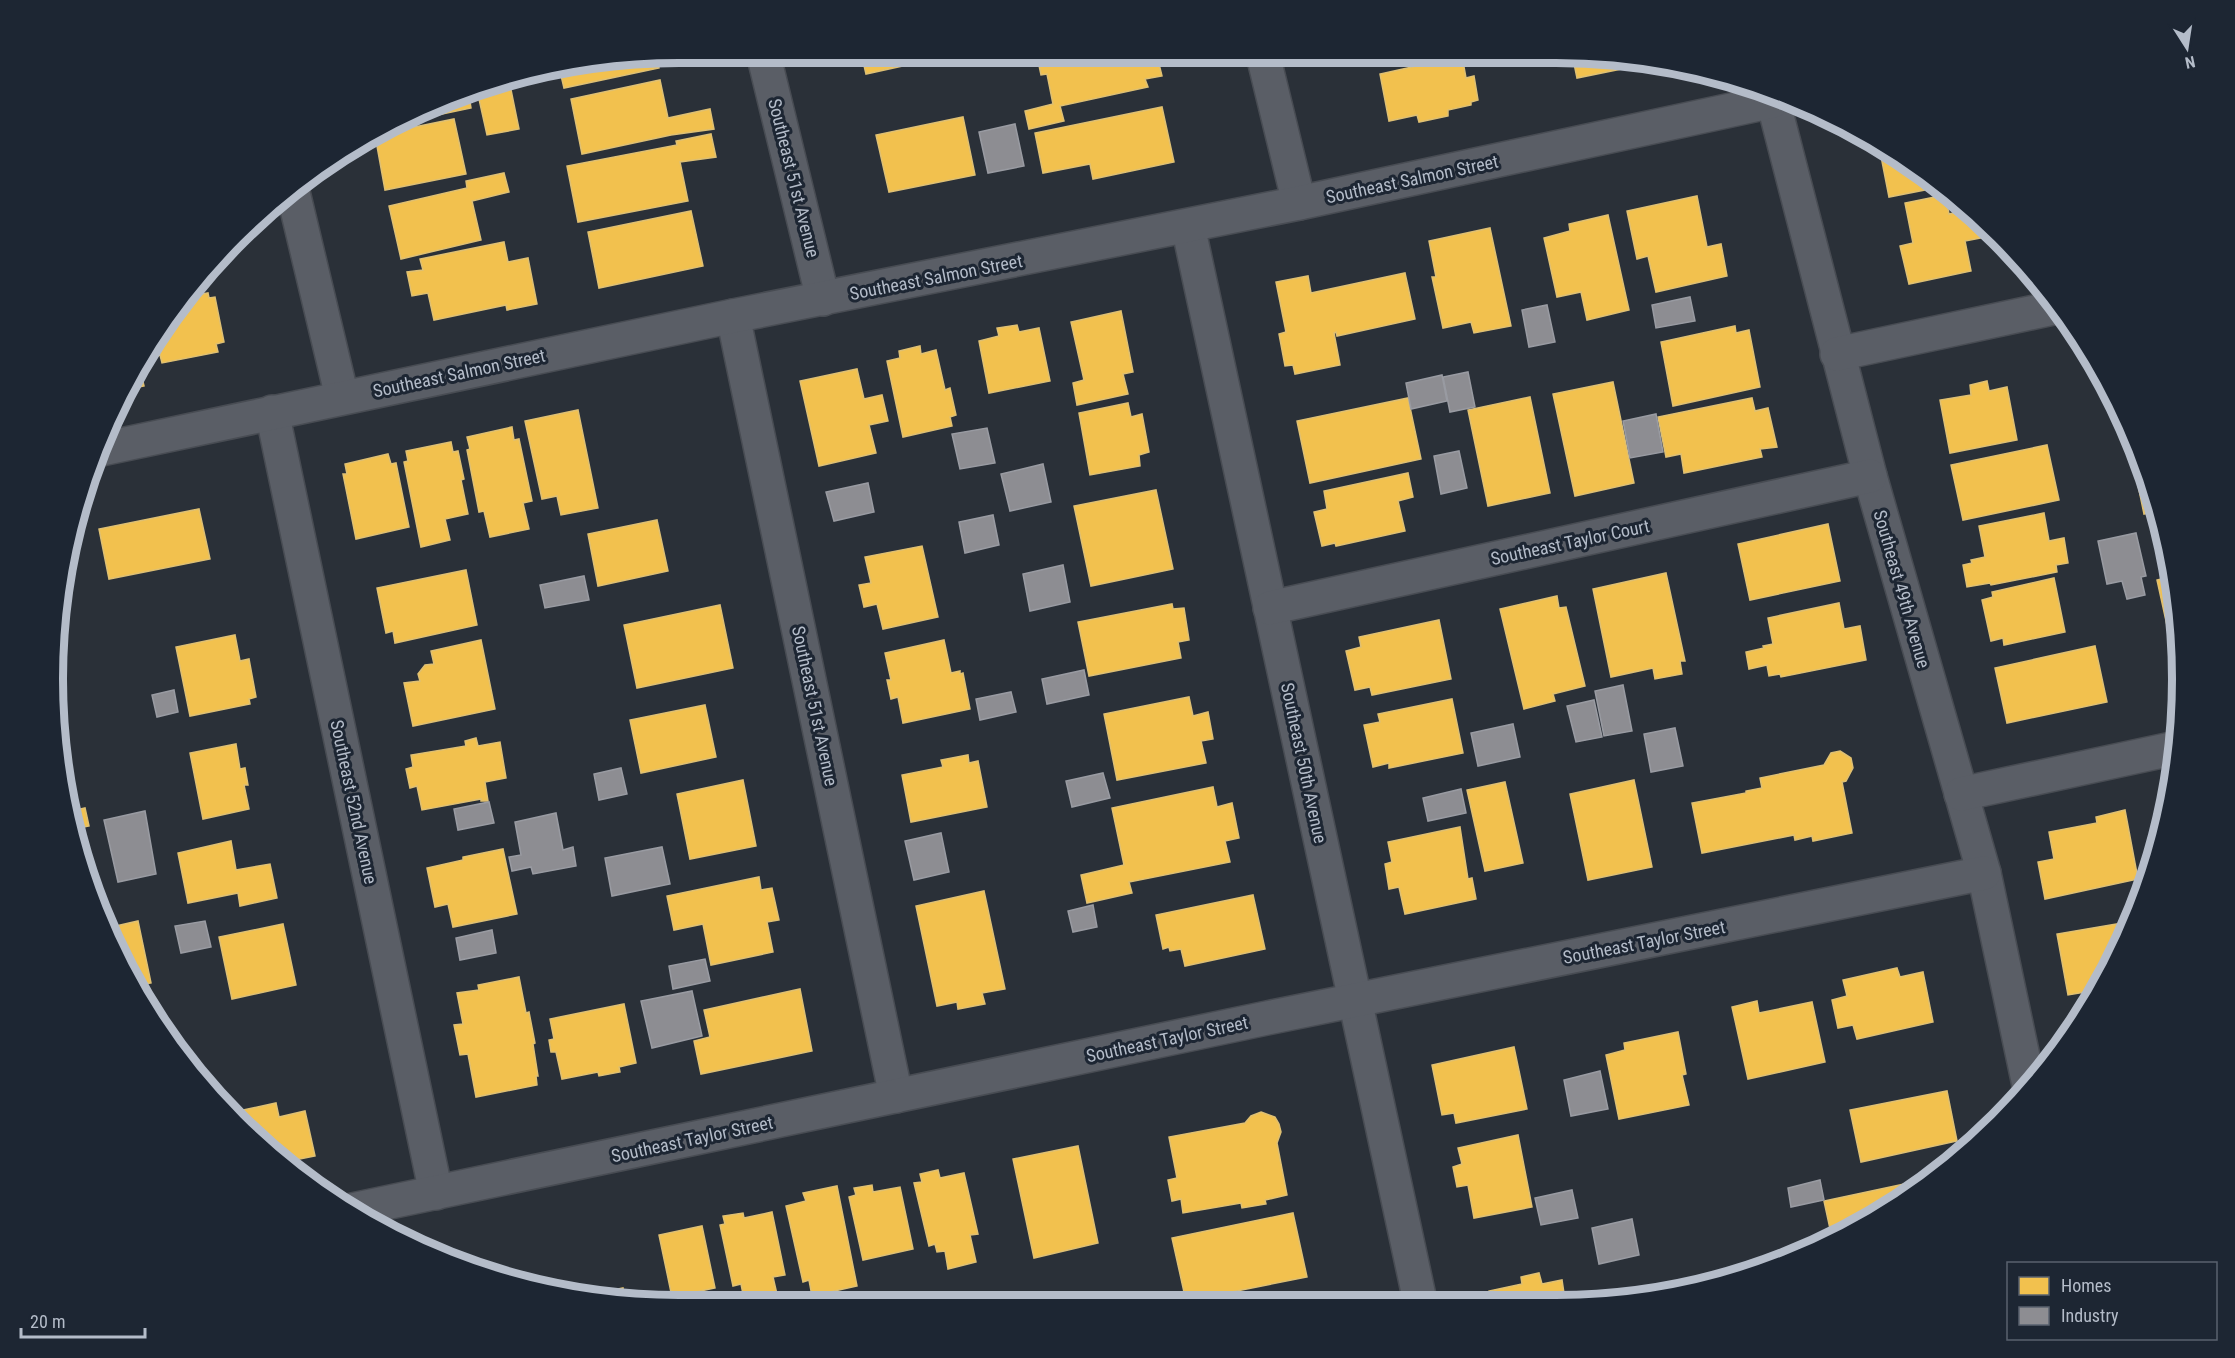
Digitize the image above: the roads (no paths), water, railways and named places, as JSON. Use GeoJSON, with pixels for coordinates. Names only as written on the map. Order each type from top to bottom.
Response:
{"type":"FeatureCollection","features":[{"type":"Feature","properties":{"kind":"street","name":"Southeast 51st Avenue"},"geometry":{"type":"LineString","coordinates":[[766,63],[823,299]]}},
{"type":"Feature","properties":{"kind":"street"},"geometry":{"type":"LineString","coordinates":[[1265,63],[1299,203]]}},
{"type":"Feature","properties":{"kind":"street","name":"Southeast Salmon Street"},"geometry":{"type":"LineString","coordinates":[[108,448],[733,316],[1299,203],[1762,99]]}},
{"type":"Feature","properties":{"kind":"street","name":"Southeast 49th Avenue"},"geometry":{"type":"LineString","coordinates":[[1774,103],[1870,476],[1984,873],[2027,1075]]}},
{"type":"Feature","properties":{"kind":"street"},"geometry":{"type":"LineString","coordinates":[[294,198],[342,397]]}},
{"type":"Feature","properties":{"kind":"street","name":"Southeast 50th Avenue"},"geometry":{"type":"LineString","coordinates":[[1188,226],[1419,1295]]}},
{"type":"Feature","properties":{"kind":"street"},"geometry":{"type":"LineString","coordinates":[[1837,354],[2048,309]]}},
{"type":"Feature","properties":{"kind":"street","name":"Southeast 51st Avenue"},"geometry":{"type":"LineString","coordinates":[[733,316],[896,1096]]}},
{"type":"Feature","properties":{"kind":"street","name":"Southeast 52nd Avenue"},"geometry":{"type":"LineString","coordinates":[[272,412],[436,1193]]}},
{"type":"Feature","properties":{"kind":"street","name":"Southeast Taylor Court"},"geometry":{"type":"LineString","coordinates":[[1270,608],[1870,476]]}},
{"type":"Feature","properties":{"kind":"street"},"geometry":{"type":"LineString","coordinates":[[1961,794],[2168,750]]}},
{"type":"Feature","properties":{"kind":"street","name":"Southeast Taylor Street"},"geometry":{"type":"LineString","coordinates":[[364,1208],[1984,873]]}}]}
